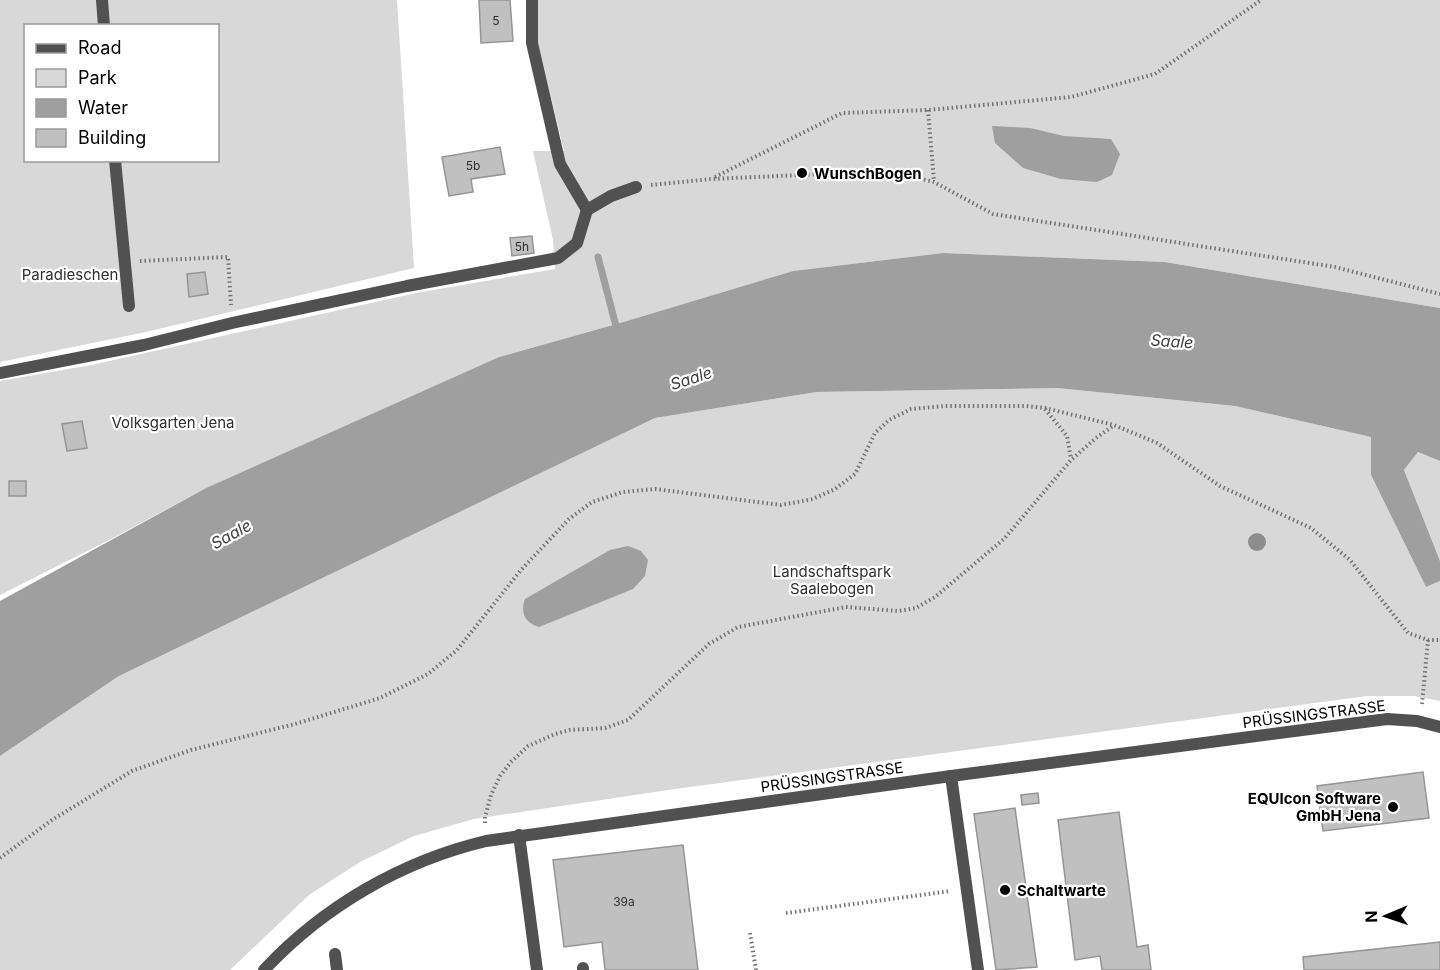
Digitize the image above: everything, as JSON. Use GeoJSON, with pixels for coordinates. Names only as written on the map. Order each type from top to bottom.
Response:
{"type":"FeatureCollection","features":[{"type":"Feature","properties":{"kind":"street"},"geometry":{"type":"LineString","coordinates":[[102,0],[104,24]]}},
{"type":"Feature","properties":{"kind":"street"},"geometry":{"type":"LineString","coordinates":[[532,0],[532,43],[560,164],[587,210]]}},
{"type":"Feature","properties":{"kind":"street"},"geometry":{"type":"LineString","coordinates":[[116,162],[129,306]]}},
{"type":"Feature","properties":{"kind":"street"},"geometry":{"type":"LineString","coordinates":[[0,373],[144,345],[232,323],[407,286],[558,258],[577,243],[587,210],[611,196],[636,187]]}},
{"type":"Feature","properties":{"kind":"street","name":"PRÜSSINGSTRASSE"},"geometry":{"type":"LineString","coordinates":[[264,970],[279,954],[325,916],[368,887],[433,856],[486,841],[951,776],[1387,719],[1417,721],[1440,728]]}},
{"type":"Feature","properties":{"kind":"street"},"geometry":{"type":"LineString","coordinates":[[951,776],[978,970]]}},
{"type":"Feature","properties":{"kind":"street"},"geometry":{"type":"LineString","coordinates":[[519,835],[537,970]]}},
{"type":"Feature","properties":{"kind":"street"},"geometry":{"type":"LineString","coordinates":[[335,954],[337,970]]}},
{"type":"Feature","properties":{"kind":"path"},"geometry":{"type":"LineString","coordinates":[[711,178],[842,113],[927,110],[1071,97],[1155,74],[1261,0]]}},
{"type":"Feature","properties":{"kind":"path"},"geometry":{"type":"LineString","coordinates":[[927,110],[934,182]]}},
{"type":"Feature","properties":{"kind":"path"},"geometry":{"type":"LineString","coordinates":[[636,187],[711,178],[890,171],[934,182],[993,214],[1335,267],[1440,294]]}},
{"type":"Feature","properties":{"kind":"path"},"geometry":{"type":"LineString","coordinates":[[124,262],[228,257],[232,323]]}},
{"type":"Feature","properties":{"kind":"path"},"geometry":{"type":"LineString","coordinates":[[0,858],[52,820],[132,771],[191,750],[295,724],[380,698],[428,674],[457,650],[521,570],[561,527],[592,502],[623,492],[655,489],[781,505],[813,499],[835,489],[855,474],[875,433],[889,420],[911,409],[945,406],[1045,408],[1114,425],[1157,443],[1220,486],[1311,528],[1350,560],[1408,633],[1428,640],[1440,640]]}},
{"type":"Feature","properties":{"kind":"path"},"geometry":{"type":"LineString","coordinates":[[1045,408],[1067,436],[1071,460]]}},
{"type":"Feature","properties":{"kind":"path"},"geometry":{"type":"LineString","coordinates":[[486,841],[485,817],[491,795],[500,776],[528,746],[570,730],[605,728],[628,720],[709,644],[738,627],[846,607],[898,611],[916,608],[935,597],[1004,539],[1071,460],[1095,438],[1114,425]]}},
{"type":"Feature","properties":{"kind":"path"},"geometry":{"type":"LineString","coordinates":[[1417,721],[1423,703],[1428,640]]}},
{"type":"Feature","properties":{"kind":"path"},"geometry":{"type":"LineString","coordinates":[[786,913],[967,889]]}},
{"type":"Feature","properties":{"kind":"path"},"geometry":{"type":"LineString","coordinates":[[750,933],[756,970]]}},
{"type":"Feature","properties":{"kind":"green space","name":"Paradieschen"},"geometry":{"type":"Polygon","coordinates":[[[0,0],[397,0],[414,268],[146,332],[0,362],[0,0]]]}},
{"type":"Feature","properties":{"kind":"green space","name":"Volksgarten Jena"},"geometry":{"type":"Polygon","coordinates":[[[538,0],[1440,0],[1440,308],[1165,262],[943,253],[793,271],[499,357],[206,488],[0,595],[0,381],[91,365],[416,293],[555,269],[553,240],[533,151],[564,151],[538,43],[538,0]]]}},
{"type":"Feature","properties":{"kind":"green space","name":"Landschaftspark Saalebogen"},"geometry":{"type":"Polygon","coordinates":[[[1057,388],[1235,406],[1371,437],[1371,475],[1426,587],[1440,581],[1440,701],[1414,696],[1367,696],[668,790],[474,819],[414,836],[360,862],[309,895],[230,970],[0,970],[0,756],[119,676],[655,418],[817,392],[1057,388]]]}},
{"type":"Feature","properties":{"kind":"green space"},"geometry":{"type":"Polygon","coordinates":[[[1418,452],[1440,461],[1440,561],[1404,470],[1418,452]]]}},
{"type":"Feature","properties":{"kind":"water"},"geometry":{"type":"Polygon","coordinates":[[[992,126],[1030,128],[1064,136],[1111,139],[1120,154],[1112,175],[1097,182],[1061,179],[1023,168],[995,143],[992,126]]]}},
{"type":"Feature","properties":{"kind":"water","name":"Saale"},"geometry":{"type":"Polygon","coordinates":[[[943,253],[1165,262],[1440,308],[1440,461],[1418,452],[1404,470],[1440,561],[1440,581],[1426,587],[1371,475],[1371,437],[1235,406],[1057,388],[817,392],[655,418],[119,676],[0,756],[0,601],[206,488],[499,357],[793,271],[943,253]]]}},
{"type":"Feature","properties":{"kind":"water"},"geometry":{"type":"Polygon","coordinates":[[[628,546],[641,551],[648,560],[645,576],[633,589],[539,627],[527,620],[523,609],[525,599],[610,550],[628,546]]]}},
{"type":"Feature","properties":{"kind":"building"},"geometry":{"type":"Polygon","coordinates":[[[479,0],[510,0],[513,41],[481,43],[479,0]]]}},
{"type":"Feature","properties":{"kind":"building"},"geometry":{"type":"Polygon","coordinates":[[[500,147],[505,174],[471,179],[473,192],[449,196],[442,157],[500,147]]]}},
{"type":"Feature","properties":{"kind":"building"},"geometry":{"type":"Polygon","coordinates":[[[532,236],[534,253],[512,256],[510,238],[532,236]]]}},
{"type":"Feature","properties":{"kind":"building"},"geometry":{"type":"Polygon","coordinates":[[[205,272],[208,294],[189,297],[187,274],[205,272]]]}},
{"type":"Feature","properties":{"kind":"building"},"geometry":{"type":"Polygon","coordinates":[[[82,421],[87,448],[67,451],[62,424],[82,421]]]}},
{"type":"Feature","properties":{"kind":"building"},"geometry":{"type":"Polygon","coordinates":[[[9,481],[26,481],[26,496],[9,496],[9,481]]]}},
{"type":"Feature","properties":{"kind":"building"},"geometry":{"type":"Polygon","coordinates":[[[1423,772],[1429,818],[1323,831],[1317,786],[1423,772]]]}},
{"type":"Feature","properties":{"kind":"building"},"geometry":{"type":"Polygon","coordinates":[[[1038,793],[1039,803],[1022,805],[1021,795],[1038,793]]]}},
{"type":"Feature","properties":{"kind":"building","name":"Schaltwarte"},"geometry":{"type":"Polygon","coordinates":[[[1015,808],[1037,967],[996,970],[974,814],[1015,808]]]}},
{"type":"Feature","properties":{"kind":"building"},"geometry":{"type":"Polygon","coordinates":[[[1119,812],[1137,947],[1148,945],[1151,970],[1102,970],[1100,956],[1075,960],[1058,820],[1119,812]]]}},
{"type":"Feature","properties":{"kind":"building"},"geometry":{"type":"Polygon","coordinates":[[[683,845],[698,970],[605,970],[602,942],[564,947],[553,860],[683,845]]]}},
{"type":"Feature","properties":{"kind":"building"},"geometry":{"type":"Polygon","coordinates":[[[1440,942],[1440,970],[1304,970],[1303,957],[1440,942]]]}},
{"type":"Feature","properties":{"kind":"waterway"},"geometry":{"type":"LineString","coordinates":[[598,257],[616,332]]}},
{"type":"Feature","properties":{"kind":"place","name":"WunschBogen"},"geometry":{"type":"Point","coordinates":[802,173]}},
{"type":"Feature","properties":{"kind":"place","name":"EQUIcon Software GmbH Jena"},"geometry":{"type":"Point","coordinates":[1393,807]}},
{"type":"Feature","properties":{"kind":"place","name":"Schaltwarte"},"geometry":{"type":"Point","coordinates":[1005,890]}}]}
